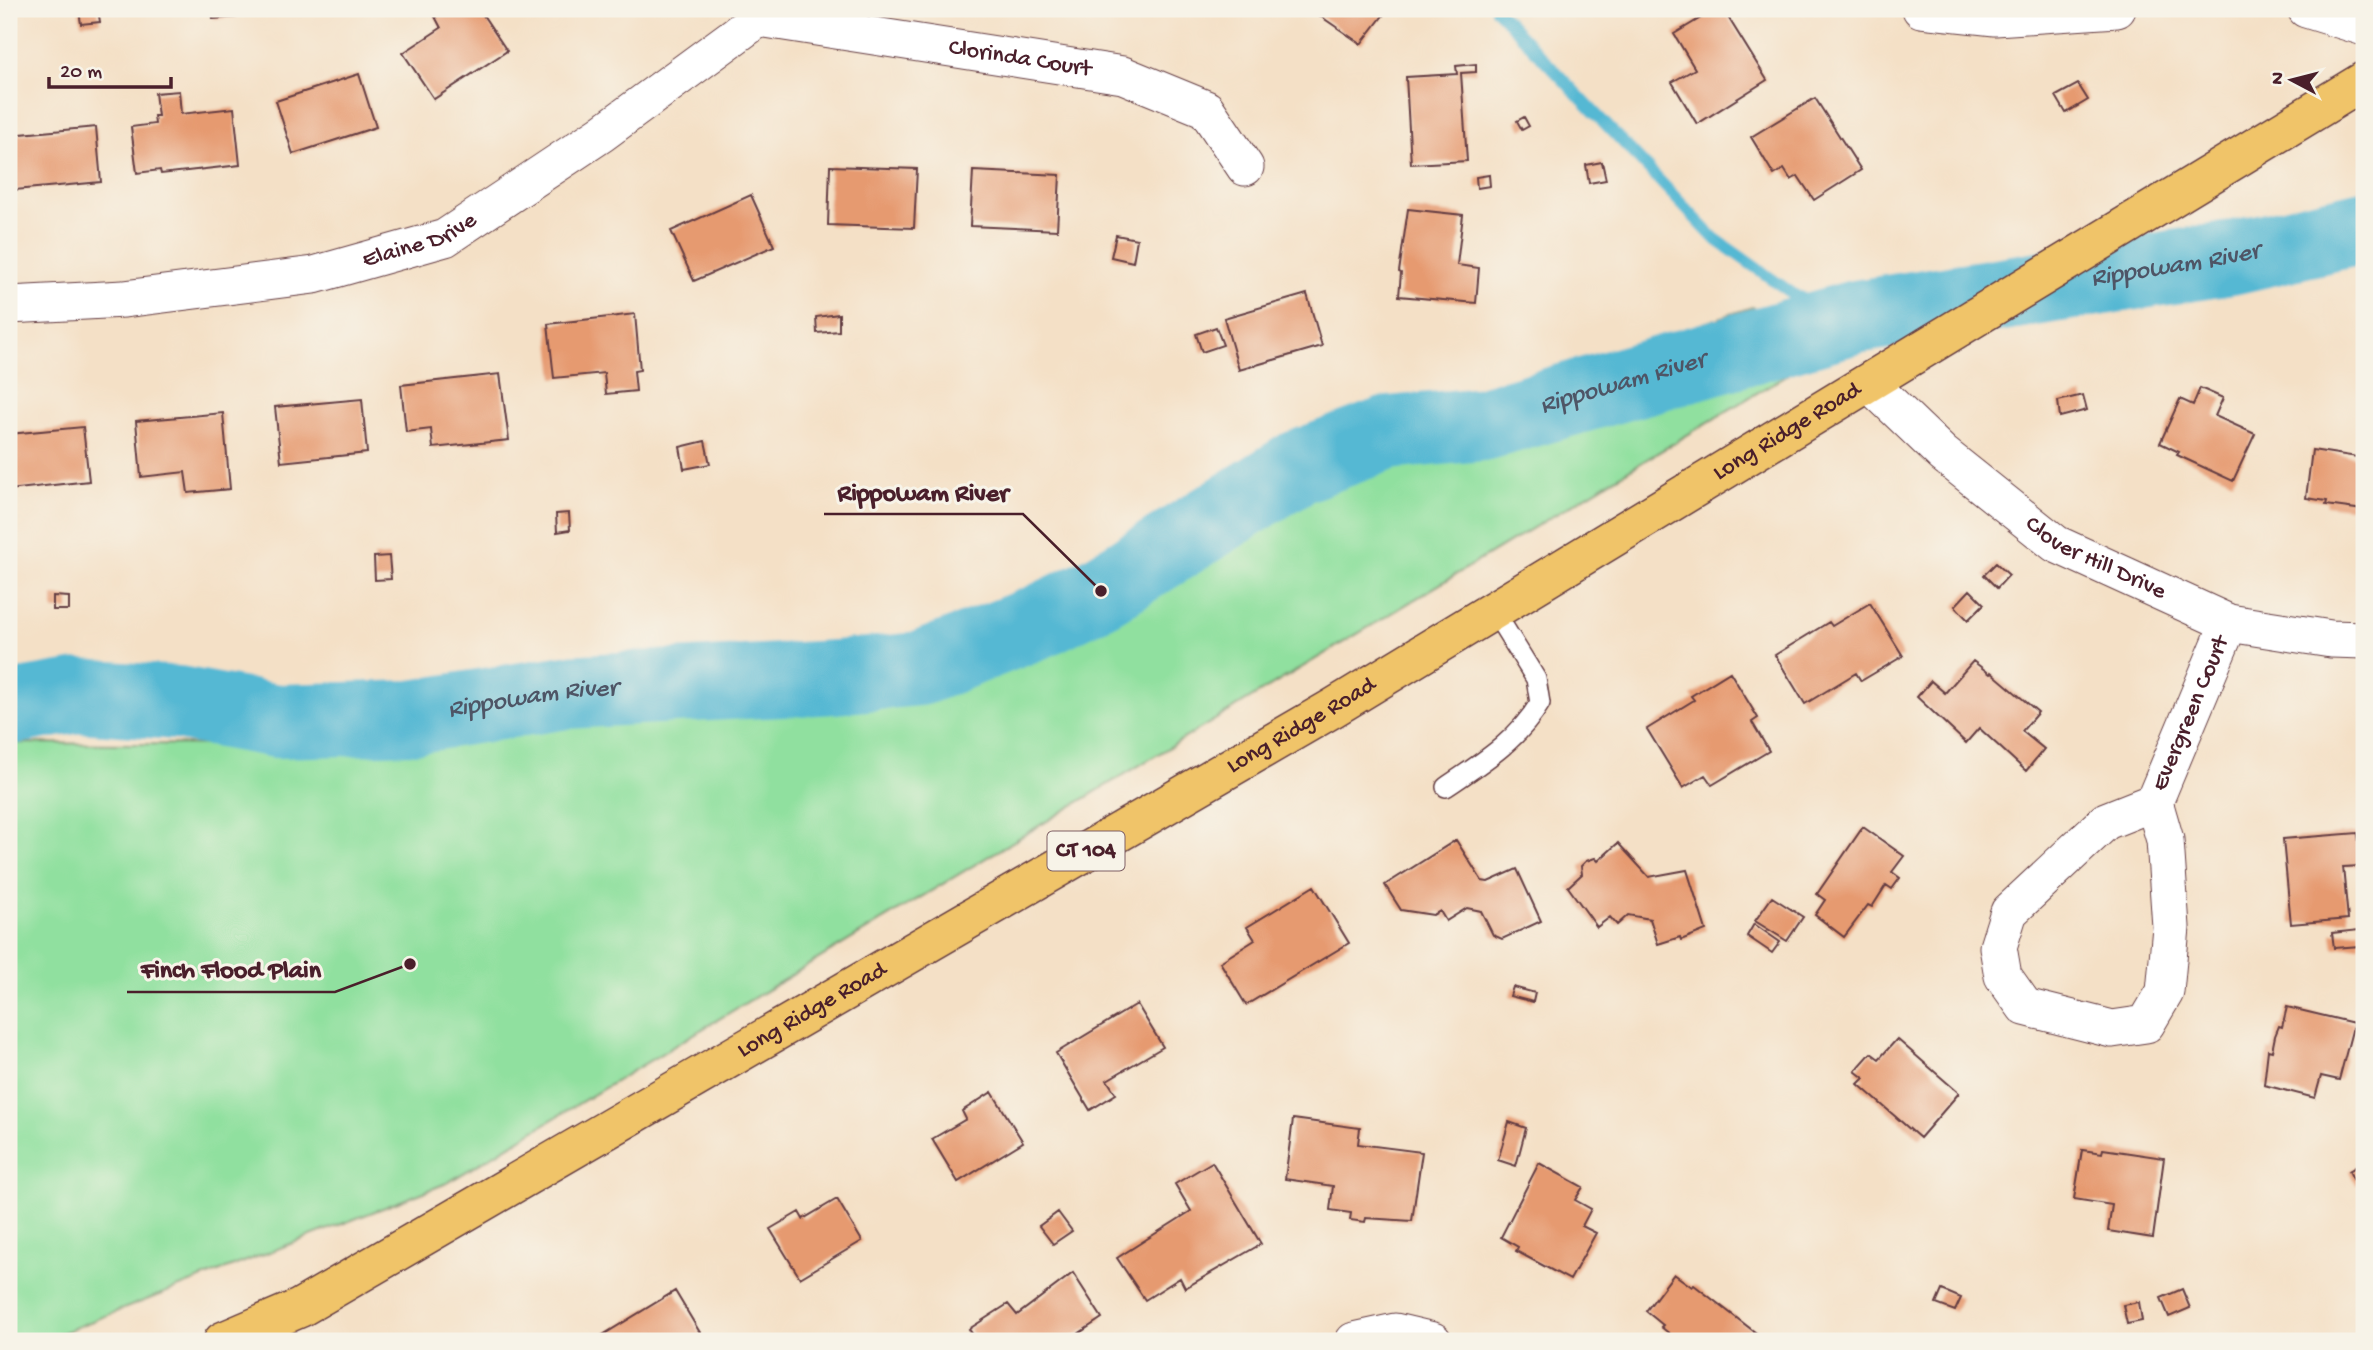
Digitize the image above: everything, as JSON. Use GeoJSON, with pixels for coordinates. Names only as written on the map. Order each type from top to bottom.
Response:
{"type":"FeatureCollection","features":[{"type":"Feature","properties":{"kind":"main road","name":"Long Ridge Road"},"geometry":{"type":"LineString","coordinates":[[223,1341],[300,1308],[1494,611],[2364,81]]}},
{"type":"Feature","properties":{"kind":"street"},"geometry":{"type":"LineString","coordinates":[[1921,9],[1995,17],[2117,9]]}},
{"type":"Feature","properties":{"kind":"street"},"geometry":{"type":"LineString","coordinates":[[2306,9],[2364,27]]}},
{"type":"Feature","properties":{"kind":"street","name":"Clorinda Court"},"geometry":{"type":"LineString","coordinates":[[762,13],[1124,75],[1206,109],[1245,167]]}},
{"type":"Feature","properties":{"kind":"street","name":"Elaine Drive"},"geometry":{"type":"LineString","coordinates":[[9,305],[124,299],[314,275],[445,238],[601,134],[762,13]]}},
{"type":"Feature","properties":{"kind":"street","name":"Clover Hill Drive"},"geometry":{"type":"LineString","coordinates":[[1870,384],[1943,454],[2056,544],[2228,623],[2331,639],[2364,640]]}},
{"type":"Feature","properties":{"kind":"street","name":"Evergreen Court"},"geometry":{"type":"LineString","coordinates":[[2154,802],[2106,821],[2009,912],[1998,947],[2004,976],[2025,1007],[2112,1029],[2146,1024],[2165,992],[2171,927],[2165,840],[2154,802],[2228,623]]}},
{"type":"Feature","properties":{"kind":"street"},"geometry":{"type":"LineString","coordinates":[[1354,1341],[1395,1332],[1433,1341]]}},
{"type":"Feature","properties":{"kind":"lane"},"geometry":{"type":"LineString","coordinates":[[1446,787],[1504,747],[1527,724],[1540,703],[1536,679],[1494,611]]}},
{"type":"Feature","properties":{"kind":"green space"},"geometry":{"type":"Polygon","coordinates":[[[1752,307],[1843,341],[447,1183],[41,1341],[9,1341],[9,743],[257,745],[652,718],[865,697],[941,669],[1252,473],[1752,307]]]}},
{"type":"Feature","properties":{"kind":"building"},"geometry":{"type":"Polygon","coordinates":[[[98,9],[100,22],[81,24],[79,11],[98,9]]]}},
{"type":"Feature","properties":{"kind":"building"},"geometry":{"type":"Polygon","coordinates":[[[212,9],[236,9],[237,17],[213,19],[212,9]]]}},
{"type":"Feature","properties":{"kind":"building"},"geometry":{"type":"Polygon","coordinates":[[[431,9],[479,9],[507,51],[434,99],[403,53],[441,28],[431,9]]]}},
{"type":"Feature","properties":{"kind":"building"},"geometry":{"type":"Polygon","coordinates":[[[1310,9],[1388,9],[1361,44],[1310,9]]]}},
{"type":"Feature","properties":{"kind":"building"},"geometry":{"type":"Polygon","coordinates":[[[1716,9],[1723,9],[1767,80],[1697,124],[1672,82],[1695,69],[1674,34],[1716,9]]]}},
{"type":"Feature","properties":{"kind":"building"},"geometry":{"type":"Polygon","coordinates":[[[1476,64],[1476,72],[1461,73],[1467,161],[1411,164],[1406,77],[1457,74],[1456,66],[1476,64]]]}},
{"type":"Feature","properties":{"kind":"building"},"geometry":{"type":"Polygon","coordinates":[[[359,74],[376,127],[293,154],[276,101],[359,74]]]}},
{"type":"Feature","properties":{"kind":"building"},"geometry":{"type":"Polygon","coordinates":[[[2078,84],[2088,100],[2066,113],[2056,96],[2078,84]]]}},
{"type":"Feature","properties":{"kind":"building"},"geometry":{"type":"Polygon","coordinates":[[[179,91],[181,114],[234,108],[240,165],[161,174],[160,170],[137,173],[131,127],[155,124],[154,116],[158,116],[155,93],[179,91]]]}},
{"type":"Feature","properties":{"kind":"building"},"geometry":{"type":"Polygon","coordinates":[[[1815,98],[1861,170],[1814,200],[1798,176],[1791,180],[1784,169],[1774,175],[1751,137],[1815,98]]]}},
{"type":"Feature","properties":{"kind":"building"},"geometry":{"type":"Polygon","coordinates":[[[1524,117],[1529,126],[1522,130],[1517,121],[1524,117]]]}},
{"type":"Feature","properties":{"kind":"building"},"geometry":{"type":"Polygon","coordinates":[[[96,127],[101,182],[15,190],[10,135],[96,127]]]}},
{"type":"Feature","properties":{"kind":"building"},"geometry":{"type":"Polygon","coordinates":[[[1602,162],[1606,180],[1589,183],[1586,165],[1602,162]]]}},
{"type":"Feature","properties":{"kind":"building"},"geometry":{"type":"Polygon","coordinates":[[[830,166],[917,169],[914,228],[828,225],[830,166]]]}},
{"type":"Feature","properties":{"kind":"building"},"geometry":{"type":"Polygon","coordinates":[[[973,171],[1060,175],[1057,230],[970,226],[973,171]]]}},
{"type":"Feature","properties":{"kind":"building"},"geometry":{"type":"Polygon","coordinates":[[[1489,175],[1490,186],[1477,188],[1476,177],[1489,175]]]}},
{"type":"Feature","properties":{"kind":"building"},"geometry":{"type":"Polygon","coordinates":[[[751,195],[774,246],[694,281],[671,231],[751,195]]]}},
{"type":"Feature","properties":{"kind":"building"},"geometry":{"type":"Polygon","coordinates":[[[1408,209],[1463,215],[1457,265],[1479,268],[1476,303],[1399,296],[1399,272],[1408,209]]]}},
{"type":"Feature","properties":{"kind":"building"},"geometry":{"type":"Polygon","coordinates":[[[1116,235],[1137,239],[1133,262],[1111,257],[1116,235]]]}},
{"type":"Feature","properties":{"kind":"building"},"geometry":{"type":"Polygon","coordinates":[[[1307,294],[1322,346],[1239,370],[1224,318],[1307,294]]]}},
{"type":"Feature","properties":{"kind":"building"},"geometry":{"type":"Polygon","coordinates":[[[635,314],[640,370],[634,371],[636,391],[606,394],[604,373],[554,378],[548,324],[635,314]]]}},
{"type":"Feature","properties":{"kind":"building"},"geometry":{"type":"Polygon","coordinates":[[[839,314],[839,331],[817,333],[816,317],[839,314]]]}},
{"type":"Feature","properties":{"kind":"building"},"geometry":{"type":"Polygon","coordinates":[[[1216,327],[1223,345],[1202,352],[1196,334],[1216,327]]]}},
{"type":"Feature","properties":{"kind":"building"},"geometry":{"type":"Polygon","coordinates":[[[500,374],[509,440],[433,448],[431,429],[406,432],[401,385],[500,374]]]}},
{"type":"Feature","properties":{"kind":"building"},"geometry":{"type":"Polygon","coordinates":[[[2200,388],[2223,398],[2215,416],[2255,434],[2233,481],[2177,455],[2179,452],[2160,443],[2180,399],[2193,405],[2200,388]]]}},
{"type":"Feature","properties":{"kind":"building"},"geometry":{"type":"Polygon","coordinates":[[[2083,395],[2087,410],[2060,417],[2058,401],[2083,395]]]}},
{"type":"Feature","properties":{"kind":"building"},"geometry":{"type":"Polygon","coordinates":[[[362,399],[367,453],[281,462],[275,407],[362,399]]]}},
{"type":"Feature","properties":{"kind":"building"},"geometry":{"type":"Polygon","coordinates":[[[223,413],[230,489],[188,493],[185,472],[141,477],[136,421],[223,413]]]}},
{"type":"Feature","properties":{"kind":"building"},"geometry":{"type":"Polygon","coordinates":[[[83,427],[89,481],[9,490],[9,434],[83,427]]]}},
{"type":"Feature","properties":{"kind":"building"},"geometry":{"type":"Polygon","coordinates":[[[705,441],[710,464],[684,469],[680,447],[705,441]]]}},
{"type":"Feature","properties":{"kind":"building"},"geometry":{"type":"Polygon","coordinates":[[[2312,450],[2364,458],[2364,510],[2326,505],[2327,501],[2306,498],[2312,450]]]}},
{"type":"Feature","properties":{"kind":"building"},"geometry":{"type":"Polygon","coordinates":[[[569,513],[570,530],[557,532],[556,514],[569,513]]]}},
{"type":"Feature","properties":{"kind":"building"},"geometry":{"type":"Polygon","coordinates":[[[389,556],[391,579],[375,580],[374,557],[389,556]]]}},
{"type":"Feature","properties":{"kind":"building"},"geometry":{"type":"Polygon","coordinates":[[[1996,563],[2009,575],[1997,588],[1984,575],[1996,563]]]}},
{"type":"Feature","properties":{"kind":"building"},"geometry":{"type":"Polygon","coordinates":[[[1970,590],[1984,604],[1968,620],[1955,606],[1970,590]]]}},
{"type":"Feature","properties":{"kind":"building"},"geometry":{"type":"Polygon","coordinates":[[[53,596],[69,597],[69,610],[53,610],[53,596]]]}},
{"type":"Feature","properties":{"kind":"building"},"geometry":{"type":"Polygon","coordinates":[[[1870,603],[1903,656],[1861,681],[1856,673],[1805,704],[1775,655],[1829,622],[1832,626],[1870,603]]]}},
{"type":"Feature","properties":{"kind":"building"},"geometry":{"type":"Polygon","coordinates":[[[1973,661],[1990,674],[1991,672],[2038,712],[2022,731],[2044,749],[2026,771],[1979,728],[1966,743],[1917,697],[1931,681],[1945,693],[1973,661]]]}},
{"type":"Feature","properties":{"kind":"building"},"geometry":{"type":"Polygon","coordinates":[[[1730,672],[1758,718],[1752,722],[1769,751],[1712,785],[1705,775],[1683,788],[1647,729],[1694,700],[1691,696],[1730,672]]]}},
{"type":"Feature","properties":{"kind":"building"},"geometry":{"type":"Polygon","coordinates":[[[1863,827],[1904,856],[1892,872],[1900,878],[1892,889],[1886,885],[1872,907],[1868,905],[1844,937],[1815,915],[1825,900],[1817,894],[1863,827]]]}},
{"type":"Feature","properties":{"kind":"building"},"geometry":{"type":"Polygon","coordinates":[[[2358,833],[2361,866],[2343,867],[2348,919],[2291,924],[2283,839],[2358,833]]]}},
{"type":"Feature","properties":{"kind":"building"},"geometry":{"type":"Polygon","coordinates":[[[1456,840],[1482,881],[1488,882],[1517,869],[1541,921],[1502,939],[1493,935],[1481,911],[1467,908],[1446,921],[1440,911],[1433,915],[1401,910],[1385,885],[1456,840]]]}},
{"type":"Feature","properties":{"kind":"building"},"geometry":{"type":"Polygon","coordinates":[[[1618,843],[1649,877],[1687,870],[1706,930],[1681,940],[1680,937],[1658,944],[1650,919],[1628,915],[1617,925],[1610,917],[1597,927],[1568,887],[1582,874],[1581,866],[1586,861],[1595,858],[1598,861],[1618,843]]]}},
{"type":"Feature","properties":{"kind":"building"},"geometry":{"type":"Polygon","coordinates":[[[1314,886],[1349,943],[1246,1005],[1220,962],[1255,940],[1247,927],[1314,886]]]}},
{"type":"Feature","properties":{"kind":"building"},"geometry":{"type":"Polygon","coordinates":[[[1772,897],[1803,917],[1787,941],[1755,921],[1772,897]]]}},
{"type":"Feature","properties":{"kind":"building"},"geometry":{"type":"Polygon","coordinates":[[[1754,924],[1780,942],[1772,953],[1747,936],[1754,924]]]}},
{"type":"Feature","properties":{"kind":"building"},"geometry":{"type":"Polygon","coordinates":[[[2359,930],[2360,946],[2334,948],[2332,933],[2359,930]]]}},
{"type":"Feature","properties":{"kind":"building"},"geometry":{"type":"Polygon","coordinates":[[[1513,987],[1535,993],[1533,1002],[1510,996],[1513,987]]]}},
{"type":"Feature","properties":{"kind":"building"},"geometry":{"type":"Polygon","coordinates":[[[1137,1004],[1163,1047],[1107,1080],[1116,1094],[1090,1110],[1056,1053],[1137,1004]]]}},
{"type":"Feature","properties":{"kind":"building"},"geometry":{"type":"Polygon","coordinates":[[[2287,1007],[2354,1023],[2339,1080],[2321,1076],[2315,1098],[2264,1085],[2268,1050],[2272,1051],[2287,1007]]]}},
{"type":"Feature","properties":{"kind":"building"},"geometry":{"type":"Polygon","coordinates":[[[1897,1039],[1959,1093],[1920,1138],[1858,1084],[1864,1078],[1855,1071],[1871,1053],[1879,1059],[1897,1039]]]}},
{"type":"Feature","properties":{"kind":"building"},"geometry":{"type":"Polygon","coordinates":[[[992,1092],[1023,1142],[958,1182],[932,1139],[966,1119],[962,1111],[992,1092]]]}},
{"type":"Feature","properties":{"kind":"building"},"geometry":{"type":"Polygon","coordinates":[[[1293,1119],[1360,1128],[1358,1144],[1422,1152],[1412,1221],[1366,1218],[1365,1222],[1350,1220],[1351,1213],[1330,1210],[1333,1186],[1285,1179],[1293,1119]]]}},
{"type":"Feature","properties":{"kind":"building"},"geometry":{"type":"Polygon","coordinates":[[[1509,1122],[1526,1128],[1516,1166],[1498,1160],[1509,1122]]]}},
{"type":"Feature","properties":{"kind":"building"},"geometry":{"type":"Polygon","coordinates":[[[2103,1149],[2164,1158],[2153,1238],[2108,1231],[2112,1205],[2074,1199],[2082,1150],[2102,1153],[2103,1149]]]}},
{"type":"Feature","properties":{"kind":"building"},"geometry":{"type":"Polygon","coordinates":[[[1212,1162],[1261,1244],[1185,1288],[1180,1278],[1145,1300],[1117,1258],[1191,1211],[1175,1184],[1212,1162]]]}},
{"type":"Feature","properties":{"kind":"building"},"geometry":{"type":"Polygon","coordinates":[[[2364,1162],[2364,1180],[2356,1185],[2349,1171],[2364,1162]]]}},
{"type":"Feature","properties":{"kind":"building"},"geometry":{"type":"Polygon","coordinates":[[[1539,1163],[1583,1187],[1575,1200],[1591,1209],[1582,1226],[1596,1233],[1570,1280],[1516,1251],[1518,1247],[1501,1237],[1539,1163]]]}},
{"type":"Feature","properties":{"kind":"building"},"geometry":{"type":"Polygon","coordinates":[[[837,1199],[862,1241],[800,1278],[770,1229],[799,1212],[803,1219],[837,1199]]]}},
{"type":"Feature","properties":{"kind":"building"},"geometry":{"type":"Polygon","coordinates":[[[1058,1212],[1072,1231],[1053,1244],[1039,1226],[1058,1212]]]}},
{"type":"Feature","properties":{"kind":"building"},"geometry":{"type":"Polygon","coordinates":[[[1073,1273],[1102,1318],[1072,1338],[1075,1341],[977,1341],[969,1329],[1008,1304],[1017,1315],[1073,1273]]]}},
{"type":"Feature","properties":{"kind":"building"},"geometry":{"type":"Polygon","coordinates":[[[1674,1274],[1692,1287],[1694,1285],[1756,1333],[1749,1341],[1679,1341],[1646,1311],[1674,1274]]]}},
{"type":"Feature","properties":{"kind":"building"},"geometry":{"type":"Polygon","coordinates":[[[2182,1289],[2190,1308],[2169,1317],[2161,1298],[2182,1289]]]}},
{"type":"Feature","properties":{"kind":"building"},"geometry":{"type":"Polygon","coordinates":[[[1942,1290],[1961,1298],[1955,1311],[1936,1304],[1942,1290]]]}},
{"type":"Feature","properties":{"kind":"building"},"geometry":{"type":"Polygon","coordinates":[[[675,1291],[702,1336],[693,1341],[593,1341],[675,1291]]]}},
{"type":"Feature","properties":{"kind":"building"},"geometry":{"type":"Polygon","coordinates":[[[2139,1302],[2142,1321],[2127,1324],[2123,1305],[2139,1302]]]}},
{"type":"Feature","properties":{"kind":"waterway"},"geometry":{"type":"LineString","coordinates":[[1496,9],[1714,238],[1796,296],[1855,317]]}},
{"type":"Feature","properties":{"kind":"waterway","name":"Rippowam River"},"geometry":{"type":"LineString","coordinates":[[9,708],[79,696],[178,703],[277,721],[412,717],[566,692],[835,677],[919,669],[1040,621],[1101,591],[1298,467],[1388,433],[1483,424],[1855,317],[2231,258],[2364,227]]}},
{"type":"Feature","properties":{"kind":"place","name":"Rippowam River"},"geometry":{"type":"Point","coordinates":[1101,591]}},
{"type":"Feature","properties":{"kind":"place","name":"Finch Flood Plain"},"geometry":{"type":"Point","coordinates":[410,964]}}]}
